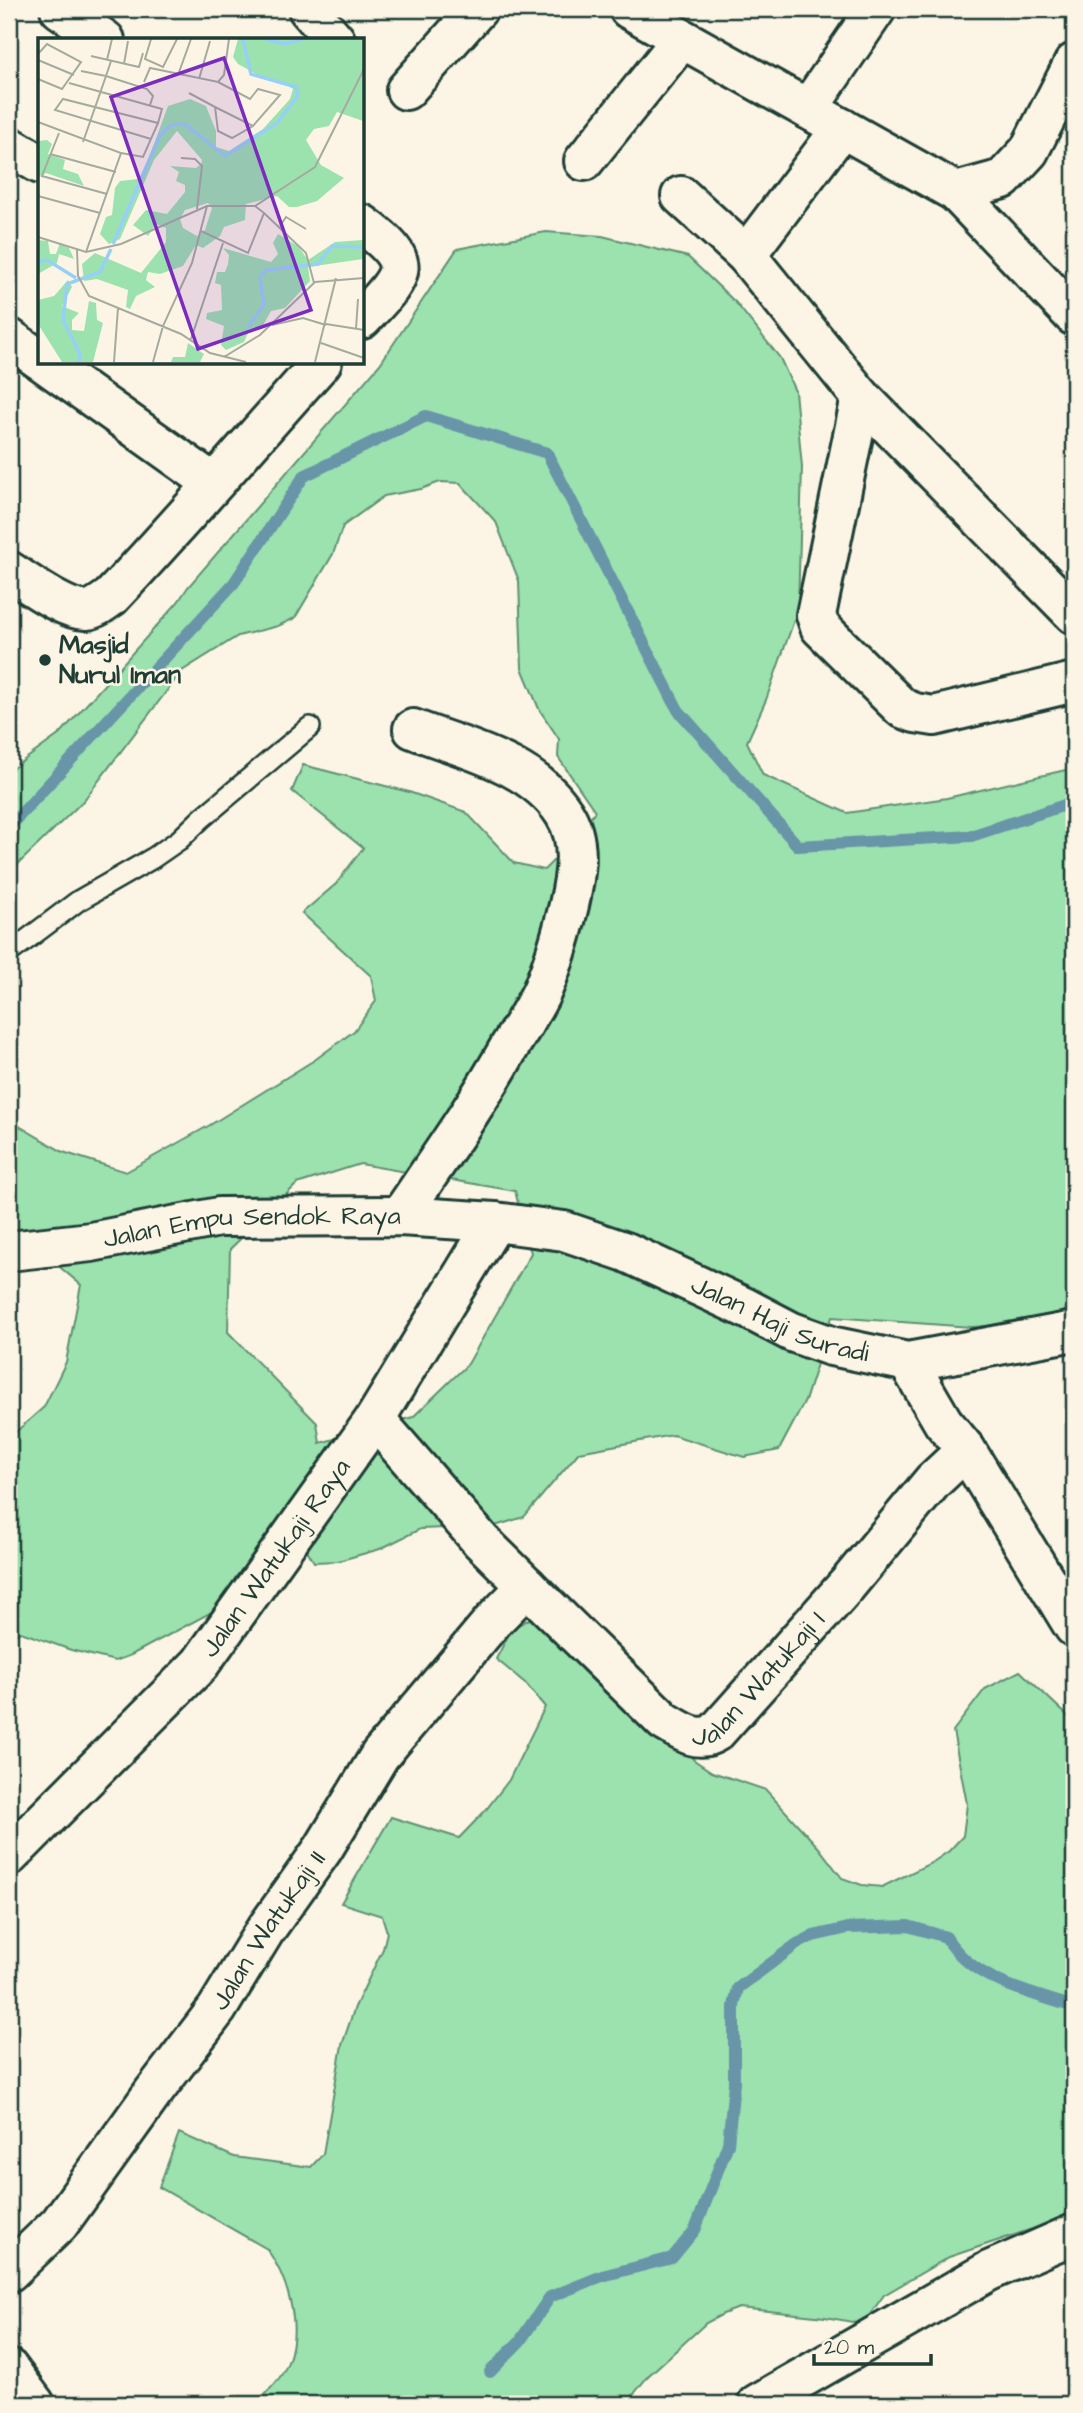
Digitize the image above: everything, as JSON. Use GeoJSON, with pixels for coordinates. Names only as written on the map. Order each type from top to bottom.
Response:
{"type":"FeatureCollection","features":[{"type":"Feature","properties":{"kind":"street"},"geometry":{"type":"LineString","coordinates":[[60,9],[102,38]]}},
{"type":"Feature","properties":{"kind":"street"},"geometry":{"type":"LineString","coordinates":[[308,9],[333,38]]}},
{"type":"Feature","properties":{"kind":"street"},"geometry":{"type":"LineString","coordinates":[[406,90],[478,9]]}},
{"type":"Feature","properties":{"kind":"street"},"geometry":{"type":"LineString","coordinates":[[808,109],[876,9]]}},
{"type":"Feature","properties":{"kind":"street"},"geometry":{"type":"LineString","coordinates":[[637,10],[682,39],[956,191],[1074,316]]}},
{"type":"Feature","properties":{"kind":"street"},"geometry":{"type":"LineString","coordinates":[[584,160],[682,39]]}},
{"type":"Feature","properties":{"kind":"street"},"geometry":{"type":"LineString","coordinates":[[956,191],[1003,179],[1029,151],[1074,63]]}},
{"type":"Feature","properties":{"kind":"street"},"geometry":{"type":"LineString","coordinates":[[746,255],[842,128]]}},
{"type":"Feature","properties":{"kind":"street"},"geometry":{"type":"LineString","coordinates":[[9,146],[38,163]]}},
{"type":"Feature","properties":{"kind":"street"},"geometry":{"type":"LineString","coordinates":[[681,196],[746,255],[861,397],[1074,614]]}},
{"type":"Feature","properties":{"kind":"street"},"geometry":{"type":"LineString","coordinates":[[364,224],[386,240],[398,256],[400,269],[390,289],[364,317]]}},
{"type":"Feature","properties":{"kind":"street"},"geometry":{"type":"LineString","coordinates":[[9,338],[38,358]]}},
{"type":"Feature","properties":{"kind":"street"},"geometry":{"type":"LineString","coordinates":[[46,364],[213,483]]}},
{"type":"Feature","properties":{"kind":"street"},"geometry":{"type":"LineString","coordinates":[[9,571],[66,605],[86,610],[96,607],[111,597],[182,523],[213,483],[320,364]]}},
{"type":"Feature","properties":{"kind":"street"},"geometry":{"type":"LineString","coordinates":[[861,397],[816,615],[820,627],[902,708],[926,716],[1074,682]]}},
{"type":"Feature","properties":{"kind":"street"},"geometry":{"type":"LineString","coordinates":[[400,1216],[485,1091],[541,993],[560,941],[577,859],[574,833],[564,812],[536,783],[500,762],[413,730]]}},
{"type":"Feature","properties":{"kind":"street","name":"Jalan Empu Sendok Raya"},"geometry":{"type":"LineString","coordinates":[[9,1251],[91,1242],[219,1217],[400,1216],[495,1222]]}},
{"type":"Feature","properties":{"kind":"street","name":"Jalan Haji Suradi"},"geometry":{"type":"LineString","coordinates":[[495,1222],[564,1231],[626,1252],[792,1332],[831,1346],[908,1363],[1074,1331]]}},
{"type":"Feature","properties":{"kind":"street","name":"Jalan Watukaji Raya"},"geometry":{"type":"LineString","coordinates":[[9,1856],[200,1664],[375,1419],[495,1222]]}},
{"type":"Feature","properties":{"kind":"street"},"geometry":{"type":"LineString","coordinates":[[908,1363],[943,1422],[966,1450],[1070,1609]]}},
{"type":"Feature","properties":{"kind":"street","name":"Jalan Watukaji I"},"geometry":{"type":"LineString","coordinates":[[375,1419],[481,1541],[664,1721],[689,1736],[708,1737],[716,1732],[847,1586],[933,1481],[966,1450]]}},
{"type":"Feature","properties":{"kind":"street","name":"Jalan Watukaji II"},"geometry":{"type":"LineString","coordinates":[[9,2272],[59,2224],[217,2009],[264,1933],[323,1849],[380,1755],[492,1622],[527,1586]]}},
{"type":"Feature","properties":{"kind":"street"},"geometry":{"type":"LineString","coordinates":[[757,2404],[989,2271],[1074,2234]]}},
{"type":"Feature","properties":{"kind":"street"},"geometry":{"type":"LineString","coordinates":[[9,2369],[35,2404]]}},
{"type":"Feature","properties":{"kind":"lane"},"geometry":{"type":"LineString","coordinates":[[9,953],[78,901],[179,840],[310,727]]}},
{"type":"Feature","properties":{"kind":"green space"},"geometry":{"type":"Polygon","coordinates":[[[546,232],[602,236],[688,257],[736,303],[780,358],[795,391],[802,467],[798,609],[766,700],[747,742],[763,775],[847,813],[947,798],[1074,768],[1074,1333],[1020,1325],[971,1327],[832,1317],[805,1401],[779,1450],[744,1457],[673,1435],[579,1452],[524,1517],[495,1526],[420,1529],[380,1549],[338,1561],[314,1562],[285,1512],[246,1573],[224,1601],[210,1613],[131,1655],[115,1661],[71,1650],[21,1632],[9,1637],[9,1438],[44,1407],[66,1362],[81,1285],[9,1224],[9,1120],[63,1152],[126,1172],[210,1125],[316,1059],[354,1031],[376,1001],[371,976],[302,913],[336,884],[363,848],[292,791],[303,765],[409,792],[466,812],[514,863],[544,870],[571,843],[595,811],[558,757],[559,739],[539,709],[522,668],[519,581],[496,522],[460,483],[440,482],[421,489],[384,496],[343,526],[333,554],[295,618],[278,626],[238,636],[182,671],[84,800],[9,873],[9,771],[60,734],[178,602],[380,364],[457,249],[546,232]],[[360,1164],[297,1184],[230,1249],[228,1332],[317,1423],[320,1443],[413,1417],[468,1364],[531,1253],[515,1191],[360,1164]]]}},
{"type":"Feature","properties":{"kind":"green space"},"geometry":{"type":"Polygon","coordinates":[[[537,1615],[694,1760],[712,1772],[766,1790],[819,1848],[842,1878],[862,1885],[882,1887],[933,1862],[949,1851],[963,1836],[967,1804],[953,1731],[985,1689],[1020,1671],[1074,1722],[1074,2215],[949,2257],[884,2295],[863,2324],[739,2308],[723,2314],[706,2323],[648,2376],[626,2404],[254,2404],[282,2374],[292,2348],[294,2333],[291,2303],[281,2274],[267,2249],[159,2187],[179,2133],[234,2157],[311,2167],[323,2154],[342,2045],[355,2007],[383,1949],[387,1932],[382,1916],[341,1903],[391,1817],[459,1838],[509,1780],[545,1707],[525,1683],[496,1659],[512,1628],[537,1615]]]}},
{"type":"Feature","properties":{"kind":"waterway"},"geometry":{"type":"LineString","coordinates":[[9,827],[234,583],[304,476],[426,416],[547,453],[678,710],[798,846],[971,836],[1074,802]]}},
{"type":"Feature","properties":{"kind":"waterway"},"geometry":{"type":"LineString","coordinates":[[490,2372],[520,2341],[550,2297],[602,2276],[672,2258],[695,2230],[728,2144],[734,2083],[734,2006],[738,1988],[797,1944],[813,1936],[848,1928],[908,1926],[946,1937],[957,1952],[971,1964],[1002,1983],[1074,2007]]}},
{"type":"Feature","properties":{"kind":"place","name":"Masjid Nurul Iman"},"geometry":{"type":"Point","coordinates":[45,660]}}]}
